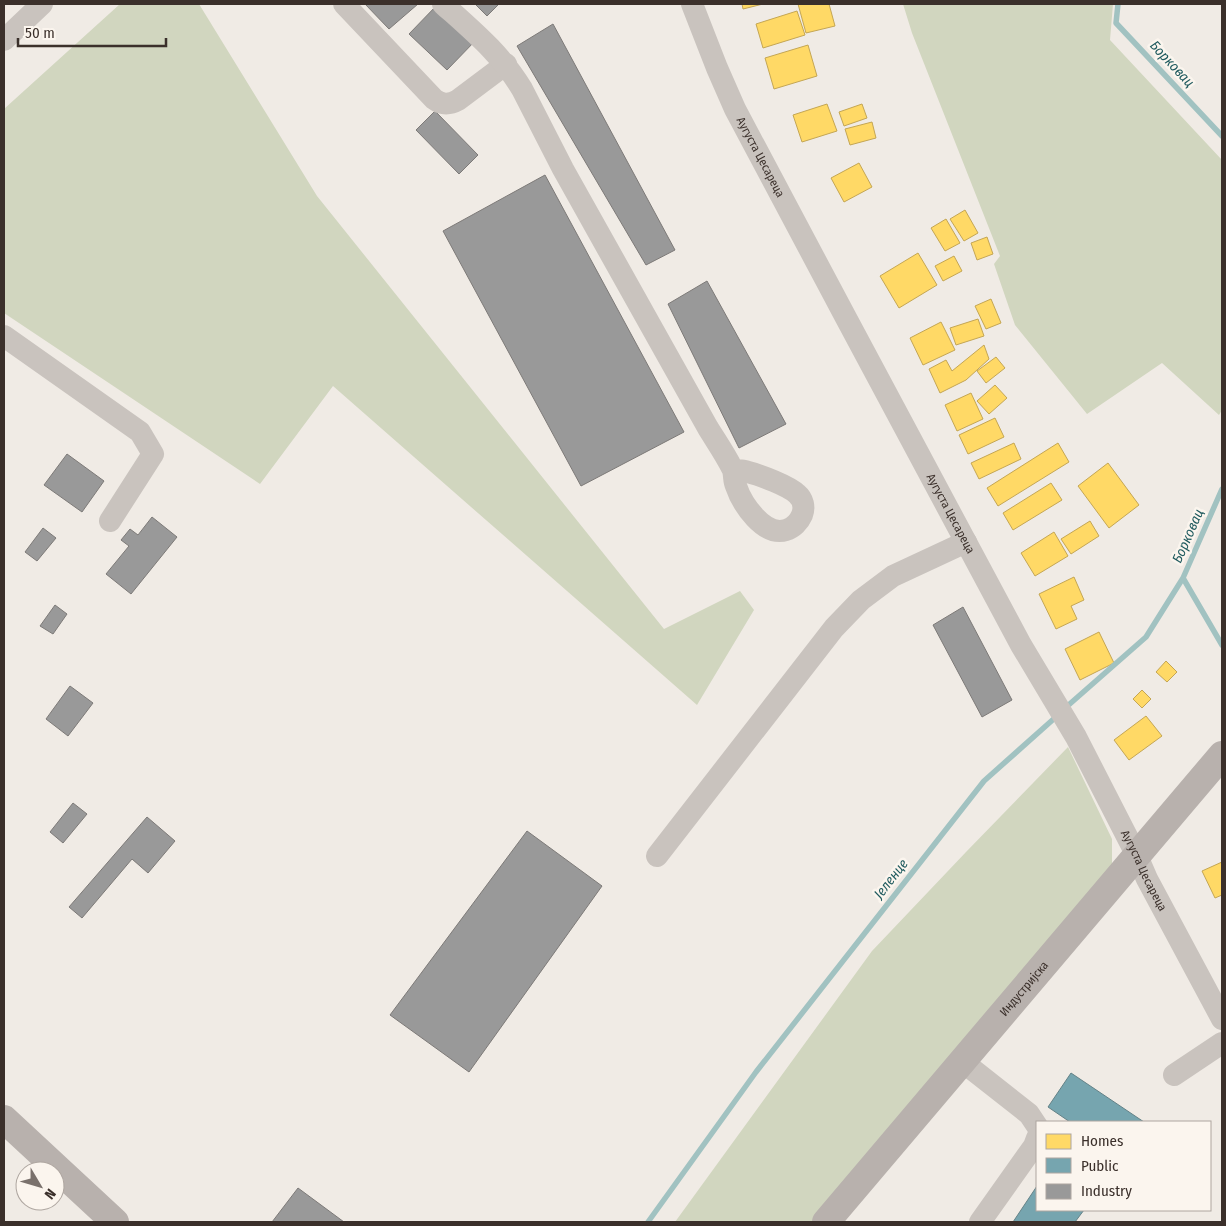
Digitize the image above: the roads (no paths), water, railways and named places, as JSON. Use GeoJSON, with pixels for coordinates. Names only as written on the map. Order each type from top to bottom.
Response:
{"type":"FeatureCollection","features":[{"type":"Feature","properties":{"kind":"main road","name":"Индустријска"},"geometry":{"type":"LineString","coordinates":[[826,1222],[1222,755]]}},
{"type":"Feature","properties":{"kind":"main road"},"geometry":{"type":"LineString","coordinates":[[4,1119],[115,1222]]}},
{"type":"Feature","properties":{"kind":"street"},"geometry":{"type":"LineString","coordinates":[[4,40],[42,4]]}},
{"type":"Feature","properties":{"kind":"street"},"geometry":{"type":"LineString","coordinates":[[344,4],[438,102],[451,104],[506,64]]}},
{"type":"Feature","properties":{"kind":"street"},"geometry":{"type":"LineString","coordinates":[[443,4],[506,64],[522,88],[563,169],[733,470]]}},
{"type":"Feature","properties":{"kind":"street","name":"Аугуста Цесареца"},"geometry":{"type":"LineString","coordinates":[[692,4],[735,109],[1021,645],[1076,736],[1147,879],[1222,1019]]}},
{"type":"Feature","properties":{"kind":"street"},"geometry":{"type":"LineString","coordinates":[[4,336],[140,432],[154,454],[110,520]]}},
{"type":"Feature","properties":{"kind":"street"},"geometry":{"type":"LineString","coordinates":[[657,856],[834,628],[861,600],[899,573],[966,542]]}},
{"type":"Feature","properties":{"kind":"street"},"geometry":{"type":"LineString","coordinates":[[1174,1075],[1222,1043]]}},
{"type":"Feature","properties":{"kind":"street"},"geometry":{"type":"LineString","coordinates":[[962,1062],[1029,1114],[1036,1124]]}},
{"type":"Feature","properties":{"kind":"street"},"geometry":{"type":"LineString","coordinates":[[980,1222],[1036,1141]]}},
{"type":"Feature","properties":{"kind":"waterway","name":"Борковац"},"geometry":{"type":"LineString","coordinates":[[1118,4],[1116,23],[1222,136]]}},
{"type":"Feature","properties":{"kind":"waterway","name":"Борковац"},"geometry":{"type":"LineString","coordinates":[[1222,489],[1183,578],[1222,645]]}},
{"type":"Feature","properties":{"kind":"waterway","name":"Јеленце"},"geometry":{"type":"LineString","coordinates":[[1064,709],[1146,637],[1183,578]]}},
{"type":"Feature","properties":{"kind":"waterway","name":"Јеленце"},"geometry":{"type":"LineString","coordinates":[[648,1222],[756,1072],[984,781],[1057,716]]}}]}
